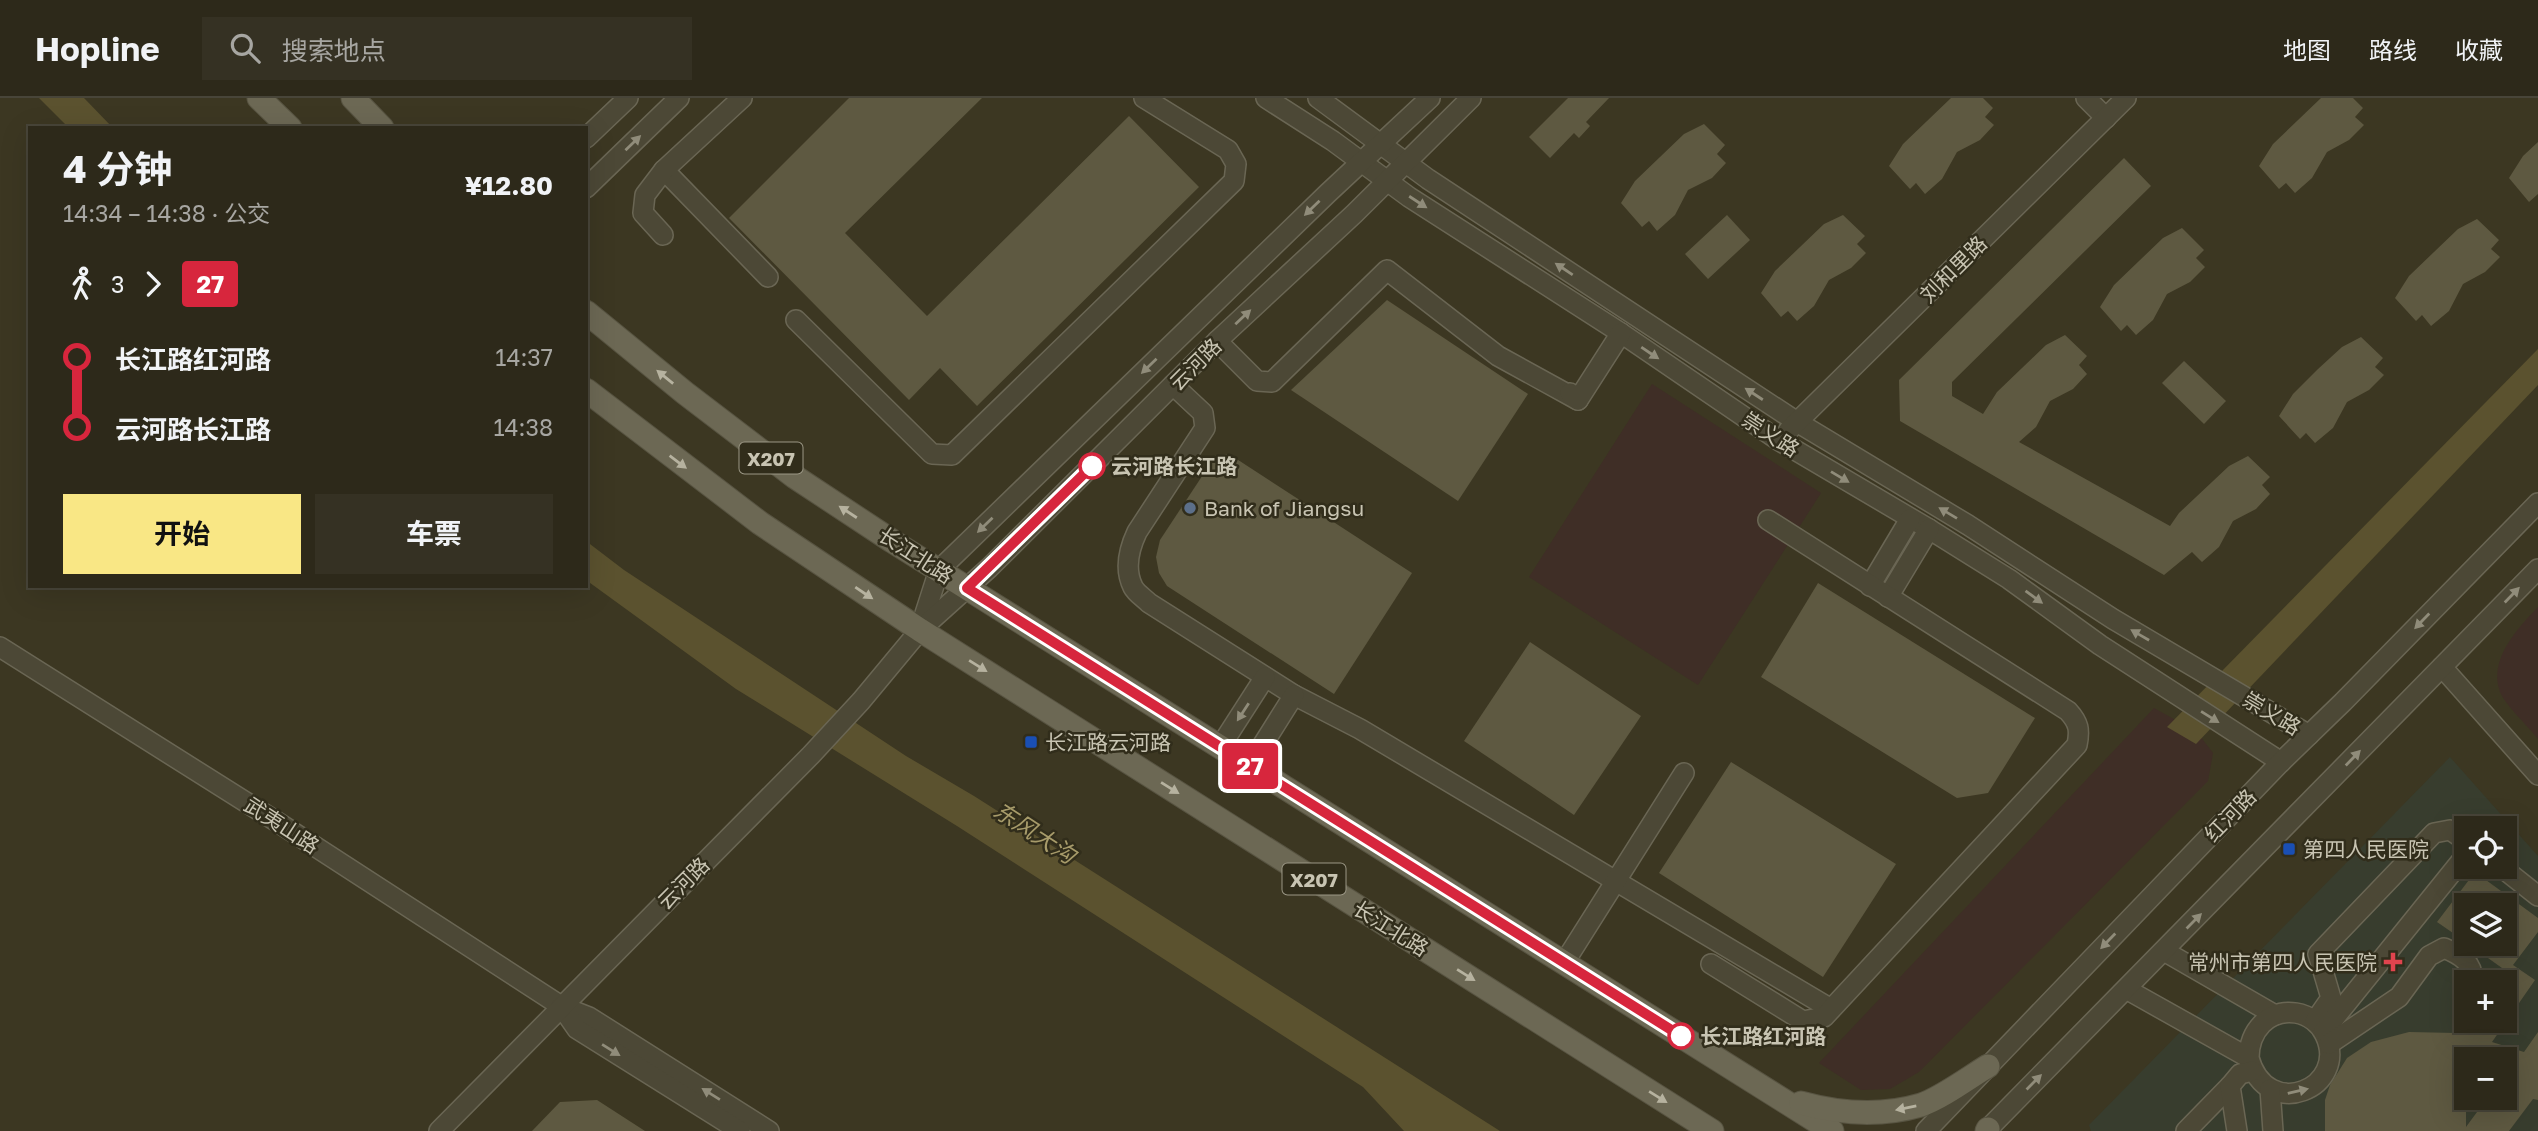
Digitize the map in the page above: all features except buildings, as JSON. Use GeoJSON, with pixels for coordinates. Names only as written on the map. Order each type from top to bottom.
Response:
{"type":"FeatureCollection","features":[{"type":"Feature","properties":{"kind":"main road"},"geometry":{"type":"LineString","coordinates":[[258,98],[288,126]]}},
{"type":"Feature","properties":{"kind":"main road"},"geometry":{"type":"LineString","coordinates":[[353,98],[380,126]]}},
{"type":"Feature","properties":{"kind":"main road","name":"长江北路"},"geometry":{"type":"LineString","coordinates":[[588,314],[685,393],[795,477],[967,588],[1832,1131]]}},
{"type":"Feature","properties":{"kind":"main road","name":"长江北路"},"geometry":{"type":"LineString","coordinates":[[588,392],[760,523],[920,630],[1711,1130]]}},
{"type":"Feature","properties":{"kind":"main road"},"geometry":{"type":"LineString","coordinates":[[1775,1095],[1831,1111],[1872,1114],[1923,1104],[1988,1066]]}},
{"type":"Feature","properties":{"kind":"street"},"geometry":{"type":"LineString","coordinates":[[588,136],[628,98]]}},
{"type":"Feature","properties":{"kind":"street"},"geometry":{"type":"LineString","coordinates":[[588,186],[679,98]]}},
{"type":"Feature","properties":{"kind":"street"},"geometry":{"type":"LineString","coordinates":[[663,235],[643,213],[645,195],[664,170],[741,98]]}},
{"type":"Feature","properties":{"kind":"street"},"geometry":{"type":"LineString","coordinates":[[796,320],[932,454],[952,455],[1234,181],[1236,164],[1228,150],[1144,98]]}},
{"type":"Feature","properties":{"kind":"street","name":"崇义路"},"geometry":{"type":"LineString","coordinates":[[1266,98],[1363,162],[1409,197],[1621,333],[1778,440],[1929,528],[2009,579],[2101,645],[2281,762]]}},
{"type":"Feature","properties":{"kind":"street","name":"崇义路"},"geometry":{"type":"LineString","coordinates":[[1318,98],[1406,163],[1797,422],[1968,525],[2113,619],[2200,668],[2309,735]]}},
{"type":"Feature","properties":{"kind":"street","name":"云河路"},"geometry":{"type":"LineString","coordinates":[[920,630],[939,570],[1328,193],[1430,98]]}},
{"type":"Feature","properties":{"kind":"street","name":"云河路"},"geometry":{"type":"LineString","coordinates":[[439,1131],[811,755],[861,701],[920,630],[967,588],[1217,341],[1471,98]]}},
{"type":"Feature","properties":{"kind":"street"},"geometry":{"type":"LineString","coordinates":[[2086,98],[2106,118]]}},
{"type":"Feature","properties":{"kind":"street","name":"刘和里路"},"geometry":{"type":"LineString","coordinates":[[1778,440],[2126,98]]}},
{"type":"Feature","properties":{"kind":"street"},"geometry":{"type":"LineString","coordinates":[[664,170],[768,277]]}},
{"type":"Feature","properties":{"kind":"street"},"geometry":{"type":"LineString","coordinates":[[1217,341],[1257,381],[1272,382],[1387,271],[1498,356],[1578,400]]}},
{"type":"Feature","properties":{"kind":"street"},"geometry":{"type":"LineString","coordinates":[[1421,281],[1578,400]]}},
{"type":"Feature","properties":{"kind":"street"},"geometry":{"type":"LineString","coordinates":[[1578,400],[1621,333]]}},
{"type":"Feature","properties":{"kind":"street"},"geometry":{"type":"LineString","coordinates":[[1173,385],[1203,413],[1205,428],[1129,549],[1128,567],[1133,587],[1149,603],[1294,695],[1360,729],[1831,1009]]}},
{"type":"Feature","properties":{"kind":"street","name":"红河路"},"geometry":{"type":"LineString","coordinates":[[1926,1131],[2281,762],[2538,503]]}},
{"type":"Feature","properties":{"kind":"street"},"geometry":{"type":"LineString","coordinates":[[1870,586],[1910,519]]}},
{"type":"Feature","properties":{"kind":"street"},"geometry":{"type":"LineString","coordinates":[[1711,964],[1803,1021],[1824,1017],[2077,746],[2079,732],[2077,721],[2068,712],[1768,520]]}},
{"type":"Feature","properties":{"kind":"street"},"geometry":{"type":"LineString","coordinates":[[1888,597],[1929,528]]}},
{"type":"Feature","properties":{"kind":"street"},"geometry":{"type":"LineString","coordinates":[[1987,1130],[2538,569]]}},
{"type":"Feature","properties":{"kind":"street","name":"武夷山路"},"geometry":{"type":"LineString","coordinates":[[0,647],[271,817],[561,1006],[589,1017],[769,1131]]}},
{"type":"Feature","properties":{"kind":"street"},"geometry":{"type":"LineString","coordinates":[[2442,667],[2538,775]]}},
{"type":"Feature","properties":{"kind":"street"},"geometry":{"type":"LineString","coordinates":[[1220,747],[1265,677]]}},
{"type":"Feature","properties":{"kind":"street"},"geometry":{"type":"LineString","coordinates":[[1250,765],[1294,695]]}},
{"type":"Feature","properties":{"kind":"street"},"geometry":{"type":"LineString","coordinates":[[1564,963],[1684,773]]}},
{"type":"Feature","properties":{"kind":"street"},"geometry":{"type":"LineString","coordinates":[[2130,985],[2250,1058],[2260,1081],[2270,1089],[2282,1094],[2307,1090],[2326,1072],[2330,1058],[2323,1032],[2331,998],[2318,954],[2434,833],[2449,830],[2454,833]]}},
{"type":"Feature","properties":{"kind":"street"},"geometry":{"type":"LineString","coordinates":[[2323,1032],[2454,870]]}},
{"type":"Feature","properties":{"kind":"street"},"geometry":{"type":"LineString","coordinates":[[2516,879],[2538,896]]}},
{"type":"Feature","properties":{"kind":"street"},"geometry":{"type":"LineString","coordinates":[[2323,1032],[2399,996],[2429,956],[2444,948],[2461,955],[2473,970]]}},
{"type":"Feature","properties":{"kind":"street"},"geometry":{"type":"LineString","coordinates":[[2159,956],[2269,1019]]}},
{"type":"Feature","properties":{"kind":"street","name":"武夷山路"},"geometry":{"type":"LineString","coordinates":[[561,1006],[577,1029],[740,1131]]}},
{"type":"Feature","properties":{"kind":"street"},"geometry":{"type":"LineString","coordinates":[[2186,1131],[2240,1074],[2250,1058],[2254,1033],[2269,1019],[2288,1012],[2302,1014],[2323,1032]]}},
{"type":"Feature","properties":{"kind":"street"},"geometry":{"type":"LineString","coordinates":[[2230,1086],[2237,1131]]}},
{"type":"Feature","properties":{"kind":"street"},"geometry":{"type":"LineString","coordinates":[[2270,1089],[2273,1131]]}},
{"type":"Feature","properties":{"kind":"shaded area"},"geometry":{"type":"Polygon","coordinates":[[[39,98],[84,98],[111,126],[67,126],[39,98]]]}},
{"type":"Feature","properties":{"kind":"shaded area"},"geometry":{"type":"Polygon","coordinates":[[[2538,349],[2538,385],[2196,744],[2167,727],[2538,349]]]}},
{"type":"Feature","properties":{"kind":"shaded area"},"geometry":{"type":"Polygon","coordinates":[[[1652,384],[1821,493],[1698,685],[1529,577],[1652,384]]]}},
{"type":"Feature","properties":{"kind":"shaded area"},"geometry":{"type":"Polygon","coordinates":[[[588,543],[624,570],[906,756],[974,796],[1500,1131],[1404,1131],[1363,1087],[957,826],[736,689],[588,581],[588,543]]]}},
{"type":"Feature","properties":{"kind":"shaded area"},"geometry":{"type":"Polygon","coordinates":[[[2538,607],[2538,739],[2503,698],[2497,680],[2501,656],[2507,645],[2538,607]]]}},
{"type":"Feature","properties":{"kind":"shaded area"},"geometry":{"type":"Polygon","coordinates":[[[2154,708],[2197,732],[2213,753],[2208,781],[1919,1072],[1890,1089],[1861,1090],[1819,1063],[2154,708]]]}},
{"type":"Feature","properties":{"kind":"shaded area","name":"常州市第四人民医院"},"geometry":{"type":"Polygon","coordinates":[[[2450,757],[2502,816],[2454,816],[2454,879],[2517,879],[2517,832],[2538,856],[2538,1131],[2091,1131],[2089,1125],[2450,757]]]}},
{"type":"Feature","properties":{"kind":"bus line","name":"27"},"geometry":{"type":"LineString","coordinates":[[1092,466],[967,588],[1681,1036]]}},
{"type":"Feature","properties":{"kind":"place","name":"云河路长江路"},"geometry":{"type":"Point","coordinates":[1092,466]}},
{"type":"Feature","properties":{"kind":"place","name":"Bank of Jiangsu"},"geometry":{"type":"Point","coordinates":[1190,508]}},
{"type":"Feature","properties":{"kind":"place","name":"长江路云河路"},"geometry":{"type":"Point","coordinates":[1031,742]}},
{"type":"Feature","properties":{"kind":"place","name":"第四人民医院"},"geometry":{"type":"Point","coordinates":[2289,849]}},
{"type":"Feature","properties":{"kind":"place","name":"常州市第四人民医院"},"geometry":{"type":"Point","coordinates":[2393,962]}},
{"type":"Feature","properties":{"kind":"place","name":"长江路红河路"},"geometry":{"type":"Point","coordinates":[1681,1036]}},
{"type":"Feature","properties":{"kind":"water label","name":"东风大沟"},"geometry":{"type":"Point","coordinates":[1035,832]}}]}
